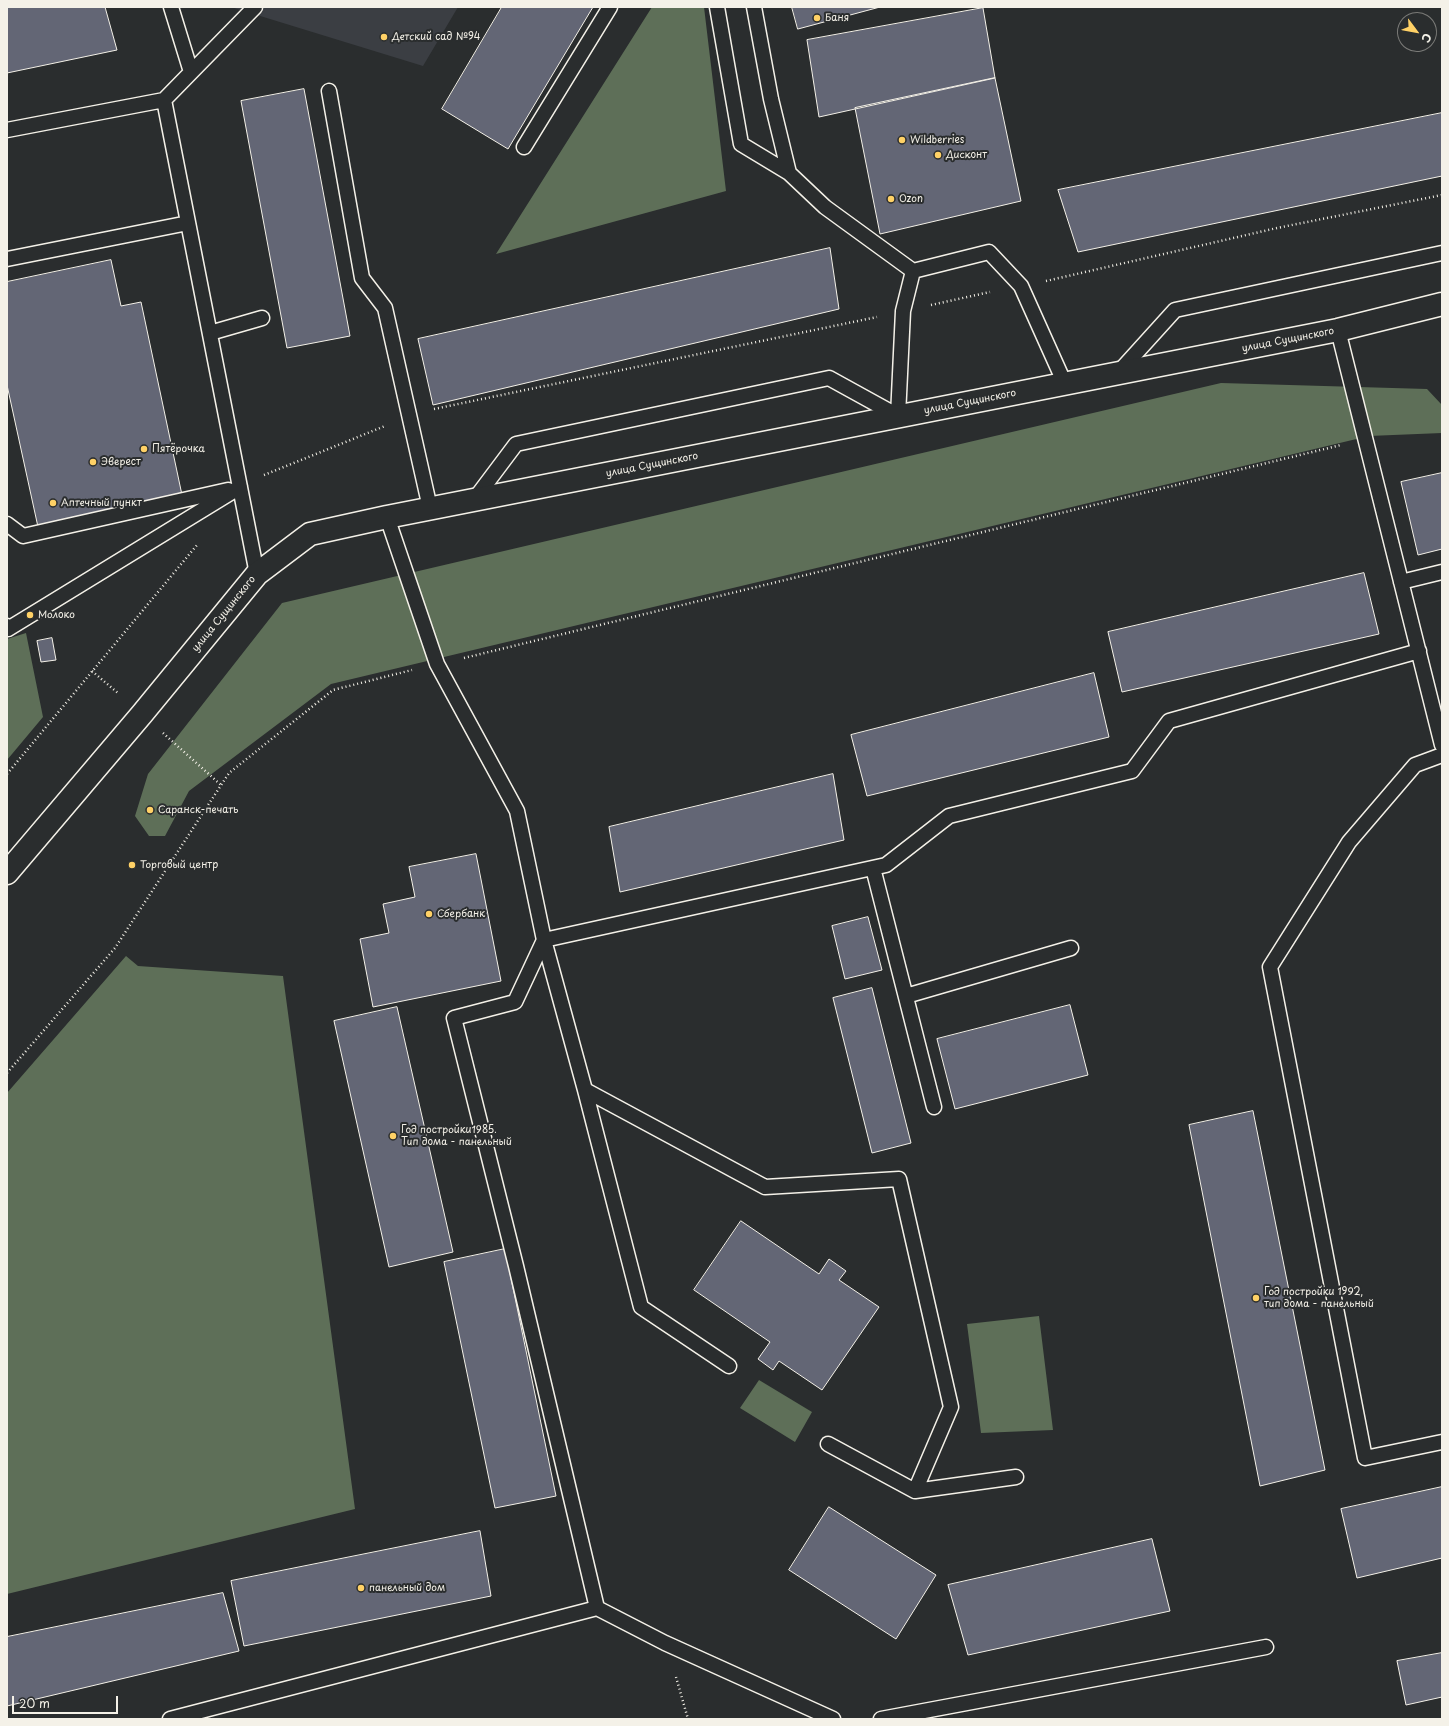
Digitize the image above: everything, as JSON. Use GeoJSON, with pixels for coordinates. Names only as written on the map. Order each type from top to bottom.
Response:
{"type":"FeatureCollection","features":[{"type":"Feature","properties":{"kind":"street","name":"улица Сущинского"},"geometry":{"type":"LineString","coordinates":[[7,873],[142,714],[256,574],[310,534],[430,508],[1338,330],[1442,304]]}},
{"type":"Feature","properties":{"kind":"lane"},"geometry":{"type":"LineString","coordinates":[[171,7],[192,72]]}},
{"type":"Feature","properties":{"kind":"lane"},"geometry":{"type":"LineString","coordinates":[[7,130],[164,100],[255,7]]}},
{"type":"Feature","properties":{"kind":"lane"},"geometry":{"type":"LineString","coordinates":[[524,147],[610,7]]}},
{"type":"Feature","properties":{"kind":"lane"},"geometry":{"type":"LineString","coordinates":[[717,7],[741,144],[790,173],[826,207],[913,272]]}},
{"type":"Feature","properties":{"kind":"lane"},"geometry":{"type":"LineString","coordinates":[[754,7],[771,99],[790,173]]}},
{"type":"Feature","properties":{"kind":"lane"},"geometry":{"type":"LineString","coordinates":[[329,91],[362,278],[385,308],[430,508]]}},
{"type":"Feature","properties":{"kind":"lane"},"geometry":{"type":"LineString","coordinates":[[164,100],[256,574]]}},
{"type":"Feature","properties":{"kind":"lane"},"geometry":{"type":"LineString","coordinates":[[7,259],[188,223]]}},
{"type":"Feature","properties":{"kind":"lane"},"geometry":{"type":"LineString","coordinates":[[913,272],[989,252],[1021,286],[1065,384]]}},
{"type":"Feature","properties":{"kind":"lane"},"geometry":{"type":"LineString","coordinates":[[1118,373],[1175,310],[1442,252]]}},
{"type":"Feature","properties":{"kind":"lane"},"geometry":{"type":"LineString","coordinates":[[474,500],[516,444],[829,378],[898,416],[903,311],[913,272]]}},
{"type":"Feature","properties":{"kind":"lane"},"geometry":{"type":"LineString","coordinates":[[210,333],[262,318]]}},
{"type":"Feature","properties":{"kind":"lane"},"geometry":{"type":"LineString","coordinates":[[1338,330],[1442,745]]}},
{"type":"Feature","properties":{"kind":"lane"},"geometry":{"type":"LineString","coordinates":[[7,524],[23,536],[240,487]]}},
{"type":"Feature","properties":{"kind":"lane"},"geometry":{"type":"LineString","coordinates":[[7,626],[8,629],[240,487]]}},
{"type":"Feature","properties":{"kind":"lane"},"geometry":{"type":"LineString","coordinates":[[387,517],[437,664],[517,811],[544,940],[585,1090],[641,1307],[729,1366]]}},
{"type":"Feature","properties":{"kind":"lane"},"geometry":{"type":"LineString","coordinates":[[1401,582],[1442,572]]}},
{"type":"Feature","properties":{"kind":"lane"},"geometry":{"type":"LineString","coordinates":[[544,940],[886,865],[949,816],[1132,771],[1169,721],[1419,651]]}},
{"type":"Feature","properties":{"kind":"lane"},"geometry":{"type":"LineString","coordinates":[[1442,755],[1415,765],[1349,842],[1270,967],[1365,1458],[1442,1442]]}},
{"type":"Feature","properties":{"kind":"lane"},"geometry":{"type":"LineString","coordinates":[[874,868],[934,1107]]}},
{"type":"Feature","properties":{"kind":"lane"},"geometry":{"type":"LineString","coordinates":[[544,940],[515,1002],[454,1018],[598,1608]]}},
{"type":"Feature","properties":{"kind":"lane"},"geometry":{"type":"LineString","coordinates":[[906,996],[1071,948]]}},
{"type":"Feature","properties":{"kind":"lane"},"geometry":{"type":"LineString","coordinates":[[585,1090],[765,1187],[899,1179],[951,1407],[914,1491]]}},
{"type":"Feature","properties":{"kind":"lane"},"geometry":{"type":"LineString","coordinates":[[828,1444],[914,1491],[1016,1477]]}},
{"type":"Feature","properties":{"kind":"lane"},"geometry":{"type":"LineString","coordinates":[[170,1719],[598,1608],[665,1643],[833,1719]]}},
{"type":"Feature","properties":{"kind":"lane"},"geometry":{"type":"LineString","coordinates":[[881,1719],[1266,1647]]}},
{"type":"Feature","properties":{"kind":"path"},"geometry":{"type":"LineString","coordinates":[[240,487],[263,476],[410,416],[434,409],[1021,286],[1277,228],[1442,195]]}},
{"type":"Feature","properties":{"kind":"path"},"geometry":{"type":"LineString","coordinates":[[7,1073],[115,948],[229,773],[333,690],[1365,439]]}},
{"type":"Feature","properties":{"kind":"path"},"geometry":{"type":"LineString","coordinates":[[7,774],[200,542]]}},
{"type":"Feature","properties":{"kind":"path"},"geometry":{"type":"LineString","coordinates":[[665,1643],[688,1719]]}},
{"type":"Feature","properties":{"kind":"shaded area","name":"Детский сад №94"},"geometry":{"type":"Polygon","coordinates":[[[231,7],[458,7],[423,66],[231,7]]]}},
{"type":"Feature","properties":{"kind":"green space"},"geometry":{"type":"Polygon","coordinates":[[[652,7],[704,7],[726,191],[496,254],[652,7]]]}},
{"type":"Feature","properties":{"kind":"green space"},"geometry":{"type":"Polygon","coordinates":[[[1221,383],[1427,389],[1442,405],[1442,433],[1369,436],[331,684],[189,791],[165,836],[149,836],[135,816],[148,774],[282,603],[1221,383]]]}},
{"type":"Feature","properties":{"kind":"green space"},"geometry":{"type":"Polygon","coordinates":[[[26,633],[43,717],[7,760],[7,639],[26,633]]]}},
{"type":"Feature","properties":{"kind":"green space"},"geometry":{"type":"Polygon","coordinates":[[[126,956],[138,966],[283,976],[355,1509],[7,1594],[7,1093],[126,956]]]}},
{"type":"Feature","properties":{"kind":"green space"},"geometry":{"type":"Polygon","coordinates":[[[1039,1316],[1053,1430],[981,1433],[967,1324],[1039,1316]]]}},
{"type":"Feature","properties":{"kind":"green space"},"geometry":{"type":"Polygon","coordinates":[[[759,1380],[812,1412],[795,1442],[740,1408],[759,1380]]]}},
{"type":"Feature","properties":{"kind":"building"},"geometry":{"type":"Polygon","coordinates":[[[7,7],[105,7],[117,50],[7,73],[7,7]]]}},
{"type":"Feature","properties":{"kind":"building"},"geometry":{"type":"Polygon","coordinates":[[[502,7],[593,7],[508,149],[442,109],[502,7]]]}},
{"type":"Feature","properties":{"kind":"building","name":"Баня"},"geometry":{"type":"Polygon","coordinates":[[[792,7],[880,7],[798,29],[792,7]]]}},
{"type":"Feature","properties":{"kind":"building"},"geometry":{"type":"Polygon","coordinates":[[[983,8],[995,78],[819,117],[807,40],[983,8]]]}},
{"type":"Feature","properties":{"kind":"building","name":"Дисконт"},"geometry":{"type":"Polygon","coordinates":[[[995,78],[1021,201],[880,234],[855,108],[995,78]]]}},
{"type":"Feature","properties":{"kind":"building"},"geometry":{"type":"Polygon","coordinates":[[[304,89],[350,336],[287,348],[241,101],[304,89]]]}},
{"type":"Feature","properties":{"kind":"building"},"geometry":{"type":"Polygon","coordinates":[[[1442,113],[1442,176],[1078,252],[1058,190],[1442,113]]]}},
{"type":"Feature","properties":{"kind":"building"},"geometry":{"type":"Polygon","coordinates":[[[830,248],[839,309],[433,405],[418,339],[830,248]]]}},
{"type":"Feature","properties":{"kind":"building"},"geometry":{"type":"Polygon","coordinates":[[[111,260],[121,306],[141,302],[182,495],[38,527],[7,385],[7,282],[111,260]]]}},
{"type":"Feature","properties":{"kind":"building"},"geometry":{"type":"Polygon","coordinates":[[[1442,473],[1442,549],[1418,555],[1401,482],[1442,473]]]}},
{"type":"Feature","properties":{"kind":"building"},"geometry":{"type":"Polygon","coordinates":[[[1364,573],[1379,634],[1122,692],[1108,632],[1364,573]]]}},
{"type":"Feature","properties":{"kind":"building"},"geometry":{"type":"Polygon","coordinates":[[[52,638],[56,660],[41,662],[37,641],[52,638]]]}},
{"type":"Feature","properties":{"kind":"building"},"geometry":{"type":"Polygon","coordinates":[[[1094,673],[1109,737],[867,796],[851,735],[1094,673]]]}},
{"type":"Feature","properties":{"kind":"building"},"geometry":{"type":"Polygon","coordinates":[[[833,774],[844,840],[620,892],[609,827],[833,774]]]}},
{"type":"Feature","properties":{"kind":"building"},"geometry":{"type":"Polygon","coordinates":[[[476,854],[501,981],[373,1007],[360,939],[389,933],[383,904],[415,897],[409,867],[476,854]]]}},
{"type":"Feature","properties":{"kind":"building"},"geometry":{"type":"Polygon","coordinates":[[[868,917],[882,970],[845,979],[832,926],[868,917]]]}},
{"type":"Feature","properties":{"kind":"building"},"geometry":{"type":"Polygon","coordinates":[[[872,988],[911,1143],[872,1153],[833,998],[872,988]]]}},
{"type":"Feature","properties":{"kind":"building"},"geometry":{"type":"Polygon","coordinates":[[[1070,1005],[1088,1075],[955,1109],[937,1039],[1070,1005]]]}},
{"type":"Feature","properties":{"kind":"building","name":"Год постройки1985. Тип дома - панельный"},"geometry":{"type":"Polygon","coordinates":[[[397,1007],[453,1252],[389,1267],[334,1021],[397,1007]]]}},
{"type":"Feature","properties":{"kind":"building","name":"Год постройки 1992, тип дома - панельный"},"geometry":{"type":"Polygon","coordinates":[[[1253,1111],[1325,1470],[1260,1486],[1189,1125],[1253,1111]]]}},
{"type":"Feature","properties":{"kind":"building"},"geometry":{"type":"Polygon","coordinates":[[[741,1221],[819,1274],[829,1259],[846,1271],[839,1280],[879,1307],[822,1390],[779,1361],[773,1370],[758,1359],[770,1342],[694,1290],[741,1221]]]}},
{"type":"Feature","properties":{"kind":"building"},"geometry":{"type":"Polygon","coordinates":[[[505,1249],[556,1496],[495,1508],[444,1262],[505,1249]]]}},
{"type":"Feature","properties":{"kind":"building"},"geometry":{"type":"Polygon","coordinates":[[[1442,1487],[1442,1558],[1357,1578],[1341,1509],[1442,1487]]]}},
{"type":"Feature","properties":{"kind":"building"},"geometry":{"type":"Polygon","coordinates":[[[829,1507],[936,1575],[896,1639],[789,1570],[829,1507]]]}},
{"type":"Feature","properties":{"kind":"building","name":"панельный дом"},"geometry":{"type":"Polygon","coordinates":[[[480,1531],[491,1596],[244,1646],[231,1581],[480,1531]]]}},
{"type":"Feature","properties":{"kind":"building"},"geometry":{"type":"Polygon","coordinates":[[[1152,1539],[1170,1611],[968,1655],[948,1585],[1152,1539]]]}},
{"type":"Feature","properties":{"kind":"building"},"geometry":{"type":"Polygon","coordinates":[[[223,1593],[239,1651],[7,1706],[7,1637],[223,1593]]]}},
{"type":"Feature","properties":{"kind":"building"},"geometry":{"type":"Polygon","coordinates":[[[1442,1653],[1442,1697],[1406,1705],[1397,1661],[1442,1653]]]}},
{"type":"Feature","properties":{"kind":"place","name":"Баня"},"geometry":{"type":"Point","coordinates":[817,18]}},
{"type":"Feature","properties":{"kind":"place","name":"Детский сад №94"},"geometry":{"type":"Point","coordinates":[384,37]}},
{"type":"Feature","properties":{"kind":"place","name":"Wildberries"},"geometry":{"type":"Point","coordinates":[902,140]}},
{"type":"Feature","properties":{"kind":"place","name":"Дисконт"},"geometry":{"type":"Point","coordinates":[938,155]}},
{"type":"Feature","properties":{"kind":"place","name":"Ozon"},"geometry":{"type":"Point","coordinates":[891,199]}},
{"type":"Feature","properties":{"kind":"place","name":"Пятёрочка"},"geometry":{"type":"Point","coordinates":[144,449]}},
{"type":"Feature","properties":{"kind":"place","name":"Эверест"},"geometry":{"type":"Point","coordinates":[93,462]}},
{"type":"Feature","properties":{"kind":"place","name":"Аптечный пункт"},"geometry":{"type":"Point","coordinates":[53,503]}},
{"type":"Feature","properties":{"kind":"place","name":"Молоко"},"geometry":{"type":"Point","coordinates":[30,615]}},
{"type":"Feature","properties":{"kind":"place","name":"Саранск-печать"},"geometry":{"type":"Point","coordinates":[150,810]}},
{"type":"Feature","properties":{"kind":"place","name":"Торговый центр"},"geometry":{"type":"Point","coordinates":[132,865]}},
{"type":"Feature","properties":{"kind":"place","name":"Сбербанк"},"geometry":{"type":"Point","coordinates":[429,914]}},
{"type":"Feature","properties":{"kind":"place","name":"Год постройки1985. Тип дома - панельный"},"geometry":{"type":"Point","coordinates":[393,1136]}},
{"type":"Feature","properties":{"kind":"place","name":"Год постройки 1992, тип дома - панельный"},"geometry":{"type":"Point","coordinates":[1256,1298]}},
{"type":"Feature","properties":{"kind":"place","name":"панельный дом"},"geometry":{"type":"Point","coordinates":[361,1588]}}]}
